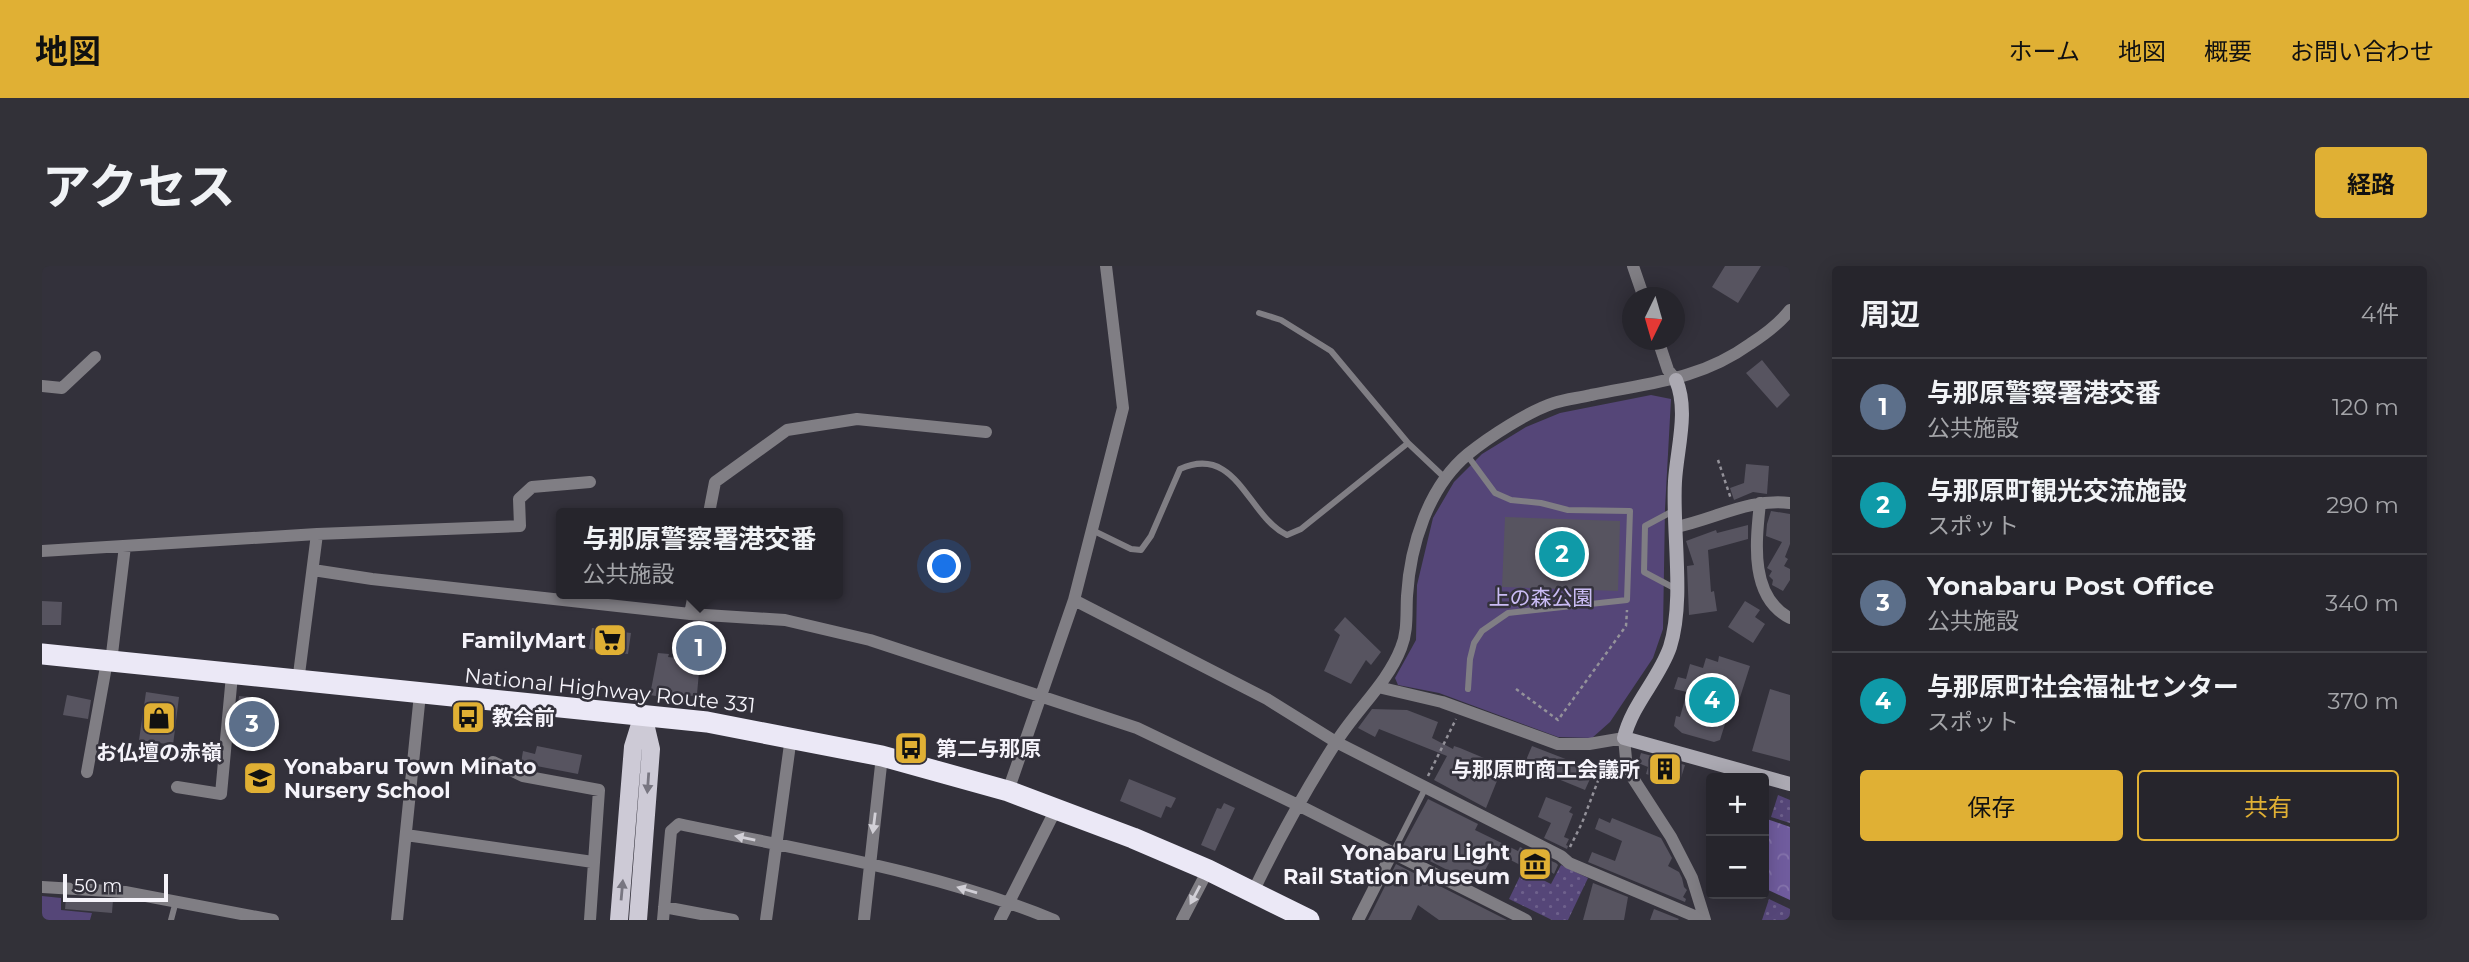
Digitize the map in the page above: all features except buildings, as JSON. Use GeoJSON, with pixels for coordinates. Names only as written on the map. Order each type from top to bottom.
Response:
{"type":"FeatureCollection","features":[{"type":"Feature","properties":{"kind":"highway","name":"National Highway Route 331"},"geometry":{"type":"LineString","coordinates":[[42,654],[707,722],[882,756],[1008,791],[1056,808],[1208,870],[1309,920]]}},
{"type":"Feature","properties":{"kind":"main road"},"geometry":{"type":"LineString","coordinates":[[620,920],[633,747],[643,715]]}},
{"type":"Feature","properties":{"kind":"main road"},"geometry":{"type":"LineString","coordinates":[[638,920],[651,748],[643,715]]}},
{"type":"Feature","properties":{"kind":"street"},"geometry":{"type":"LineString","coordinates":[[1008,791],[1074,600],[1123,408],[1106,266]]}},
{"type":"Feature","properties":{"kind":"street"},"geometry":{"type":"LineString","coordinates":[[1633,266],[1640,287]]}},
{"type":"Feature","properties":{"kind":"street"},"geometry":{"type":"LineString","coordinates":[[1253,892],[1336,742],[1378,687],[1400,651],[1405,636],[1407,596],[1417,540],[1429,507],[1445,478],[1467,455],[1502,431],[1553,403],[1676,380],[1709,369],[1766,333],[1790,310]]}},
{"type":"Feature","properties":{"kind":"street"},"geometry":{"type":"LineString","coordinates":[[1661,350],[1668,370],[1681,391],[1682,407],[1675,481],[1676,614],[1669,648],[1632,714],[1624,738],[1627,769],[1671,837],[1692,878],[1704,920]]}},
{"type":"Feature","properties":{"kind":"street"},"geometry":{"type":"LineString","coordinates":[[42,386],[62,388],[94,357]]}},
{"type":"Feature","properties":{"kind":"street"},"geometry":{"type":"LineString","coordinates":[[710,508],[715,482],[787,430],[857,419],[986,432]]}},
{"type":"Feature","properties":{"kind":"street"},"geometry":{"type":"LineString","coordinates":[[42,551],[317,534],[520,526],[519,499],[532,487],[590,482]]}},
{"type":"Feature","properties":{"kind":"street"},"geometry":{"type":"LineString","coordinates":[[1676,527],[1735,508],[1760,503],[1790,503]]}},
{"type":"Feature","properties":{"kind":"street"},"geometry":{"type":"LineString","coordinates":[[1760,503],[1760,581],[1772,604],[1790,618]]}},
{"type":"Feature","properties":{"kind":"street"},"geometry":{"type":"LineString","coordinates":[[298,682],[317,534]]}},
{"type":"Feature","properties":{"kind":"street"},"geometry":{"type":"LineString","coordinates":[[87,772],[109,662],[125,546]]}},
{"type":"Feature","properties":{"kind":"street"},"geometry":{"type":"LineString","coordinates":[[313,570],[556,598]]}},
{"type":"Feature","properties":{"kind":"street"},"geometry":{"type":"LineString","coordinates":[[561,599],[690,614],[785,621],[870,640],[1137,728],[1300,806],[1509,916],[1526,920]]}},
{"type":"Feature","properties":{"kind":"street"},"geometry":{"type":"LineString","coordinates":[[690,614],[693,599]]}},
{"type":"Feature","properties":{"kind":"street"},"geometry":{"type":"LineString","coordinates":[[1074,600],[1267,699],[1336,742],[1565,860],[1704,920]]}},
{"type":"Feature","properties":{"kind":"street"},"geometry":{"type":"LineString","coordinates":[[177,787],[221,794],[232,675]]}},
{"type":"Feature","properties":{"kind":"street"},"geometry":{"type":"LineString","coordinates":[[1378,687],[1461,709],[1558,744],[1589,744],[1624,738],[1790,784]]}},
{"type":"Feature","properties":{"kind":"street"},"geometry":{"type":"LineString","coordinates":[[397,920],[420,694]]}},
{"type":"Feature","properties":{"kind":"street"},"geometry":{"type":"LineString","coordinates":[[766,920],[791,737]]}},
{"type":"Feature","properties":{"kind":"street"},"geometry":{"type":"LineString","coordinates":[[864,920],[882,756]]}},
{"type":"Feature","properties":{"kind":"street"},"geometry":{"type":"LineString","coordinates":[[493,762],[523,776],[599,790],[590,920]]}},
{"type":"Feature","properties":{"kind":"street"},"geometry":{"type":"LineString","coordinates":[[1000,920],[1056,808]]}},
{"type":"Feature","properties":{"kind":"street"},"geometry":{"type":"LineString","coordinates":[[733,920],[663,913],[671,831],[679,824],[917,876],[1009,902],[1055,920]]}},
{"type":"Feature","properties":{"kind":"street"},"geometry":{"type":"LineString","coordinates":[[406,835],[593,862]]}},
{"type":"Feature","properties":{"kind":"street"},"geometry":{"type":"LineString","coordinates":[[1358,920],[1392,853]]}},
{"type":"Feature","properties":{"kind":"street"},"geometry":{"type":"LineString","coordinates":[[1182,920],[1208,870]]}},
{"type":"Feature","properties":{"kind":"street"},"geometry":{"type":"LineString","coordinates":[[42,887],[125,892],[273,920]]}},
{"type":"Feature","properties":{"kind":"lane"},"geometry":{"type":"LineString","coordinates":[[1259,313],[1282,320],[1331,351],[1408,443],[1445,478]]}},
{"type":"Feature","properties":{"kind":"lane"},"geometry":{"type":"LineString","coordinates":[[1092,530],[1131,549],[1141,550],[1151,536],[1180,469],[1194,463],[1210,464],[1233,476],[1276,530],[1287,535],[1301,529],[1408,443]]}},
{"type":"Feature","properties":{"kind":"lane"},"geometry":{"type":"LineString","coordinates":[[1467,455],[1495,493],[1511,500],[1541,503],[1568,510],[1630,511],[1627,600],[1508,613],[1482,631],[1474,643],[1468,689]]}},
{"type":"Feature","properties":{"kind":"lane"},"geometry":{"type":"LineString","coordinates":[[1676,510],[1645,526],[1644,572],[1676,589]]}},
{"type":"Feature","properties":{"kind":"lane"},"geometry":{"type":"LineString","coordinates":[[1392,853],[1425,786]]}},
{"type":"Feature","properties":{"kind":"lane"},"geometry":{"type":"LineString","coordinates":[[171,920],[176,901]]}},
{"type":"Feature","properties":{"kind":"path"},"geometry":{"type":"LineString","coordinates":[[1718,460],[1735,508]]}},
{"type":"Feature","properties":{"kind":"path"},"geometry":{"type":"LineString","coordinates":[[1516,689],[1558,720],[1626,626],[1627,610]]}},
{"type":"Feature","properties":{"kind":"path"},"geometry":{"type":"LineString","coordinates":[[1425,786],[1461,709]]}},
{"type":"Feature","properties":{"kind":"path"},"geometry":{"type":"LineString","coordinates":[[1565,860],[1583,823],[1607,757]]}},
{"type":"Feature","properties":{"kind":"green space","name":"上の森公園"},"geometry":{"type":"Polygon","coordinates":[[[1651,395],[1671,399],[1665,509],[1663,629],[1653,658],[1610,722],[1592,738],[1558,737],[1439,693],[1398,685],[1395,678],[1416,640],[1417,585],[1433,518],[1454,482],[1482,454],[1526,427],[1560,413],[1651,395]]]}},
{"type":"Feature","properties":{"kind":"green space"},"geometry":{"type":"Polygon","coordinates":[[[1778,795],[1790,800],[1790,823],[1771,817],[1778,795]]]}},
{"type":"Feature","properties":{"kind":"green space"},"geometry":{"type":"Polygon","coordinates":[[[1769,820],[1790,827],[1790,900],[1769,890],[1769,820]]]}},
{"type":"Feature","properties":{"kind":"green space"},"geometry":{"type":"Polygon","coordinates":[[[1561,865],[1588,878],[1568,920],[1552,920],[1509,899],[1523,870],[1551,884],[1561,865]]]}},
{"type":"Feature","properties":{"kind":"green space"},"geometry":{"type":"Polygon","coordinates":[[[42,896],[61,898],[61,910],[92,913],[90,920],[42,920],[42,896]]]}},
{"type":"Feature","properties":{"kind":"green space"},"geometry":{"type":"Polygon","coordinates":[[[1769,899],[1790,909],[1790,920],[1762,920],[1769,899]]]}},
{"type":"Feature","properties":{"kind":"place","name":"与那原町観光交流施設"},"geometry":{"type":"Point","coordinates":[1562,554]}},
{"type":"Feature","properties":{"kind":"place","name":"FamilyMart"},"geometry":{"type":"Point","coordinates":[610,640]}},
{"type":"Feature","properties":{"kind":"place","name":"与那原警察署港交番"},"geometry":{"type":"Point","coordinates":[699,648]}},
{"type":"Feature","properties":{"kind":"place","name":"与那原町社会福祉センター"},"geometry":{"type":"Point","coordinates":[1712,700]}},
{"type":"Feature","properties":{"kind":"place","name":"教会前"},"geometry":{"type":"Point","coordinates":[468,717]}},
{"type":"Feature","properties":{"kind":"place","name":"お仏壇の赤嶺"},"geometry":{"type":"Point","coordinates":[159,718]}},
{"type":"Feature","properties":{"kind":"place","name":"Yonabaru Post Office"},"geometry":{"type":"Point","coordinates":[252,724]}},
{"type":"Feature","properties":{"kind":"place","name":"第二与那原"},"geometry":{"type":"Point","coordinates":[911,748]}},
{"type":"Feature","properties":{"kind":"place","name":"与那原町商工会議所"},"geometry":{"type":"Point","coordinates":[1665,769]}},
{"type":"Feature","properties":{"kind":"place","name":"Yonabaru Town Minato Nursery School"},"geometry":{"type":"Point","coordinates":[260,778]}},
{"type":"Feature","properties":{"kind":"place","name":"Yonabaru Light Rail Station Museum"},"geometry":{"type":"Point","coordinates":[1535,864]}}]}
